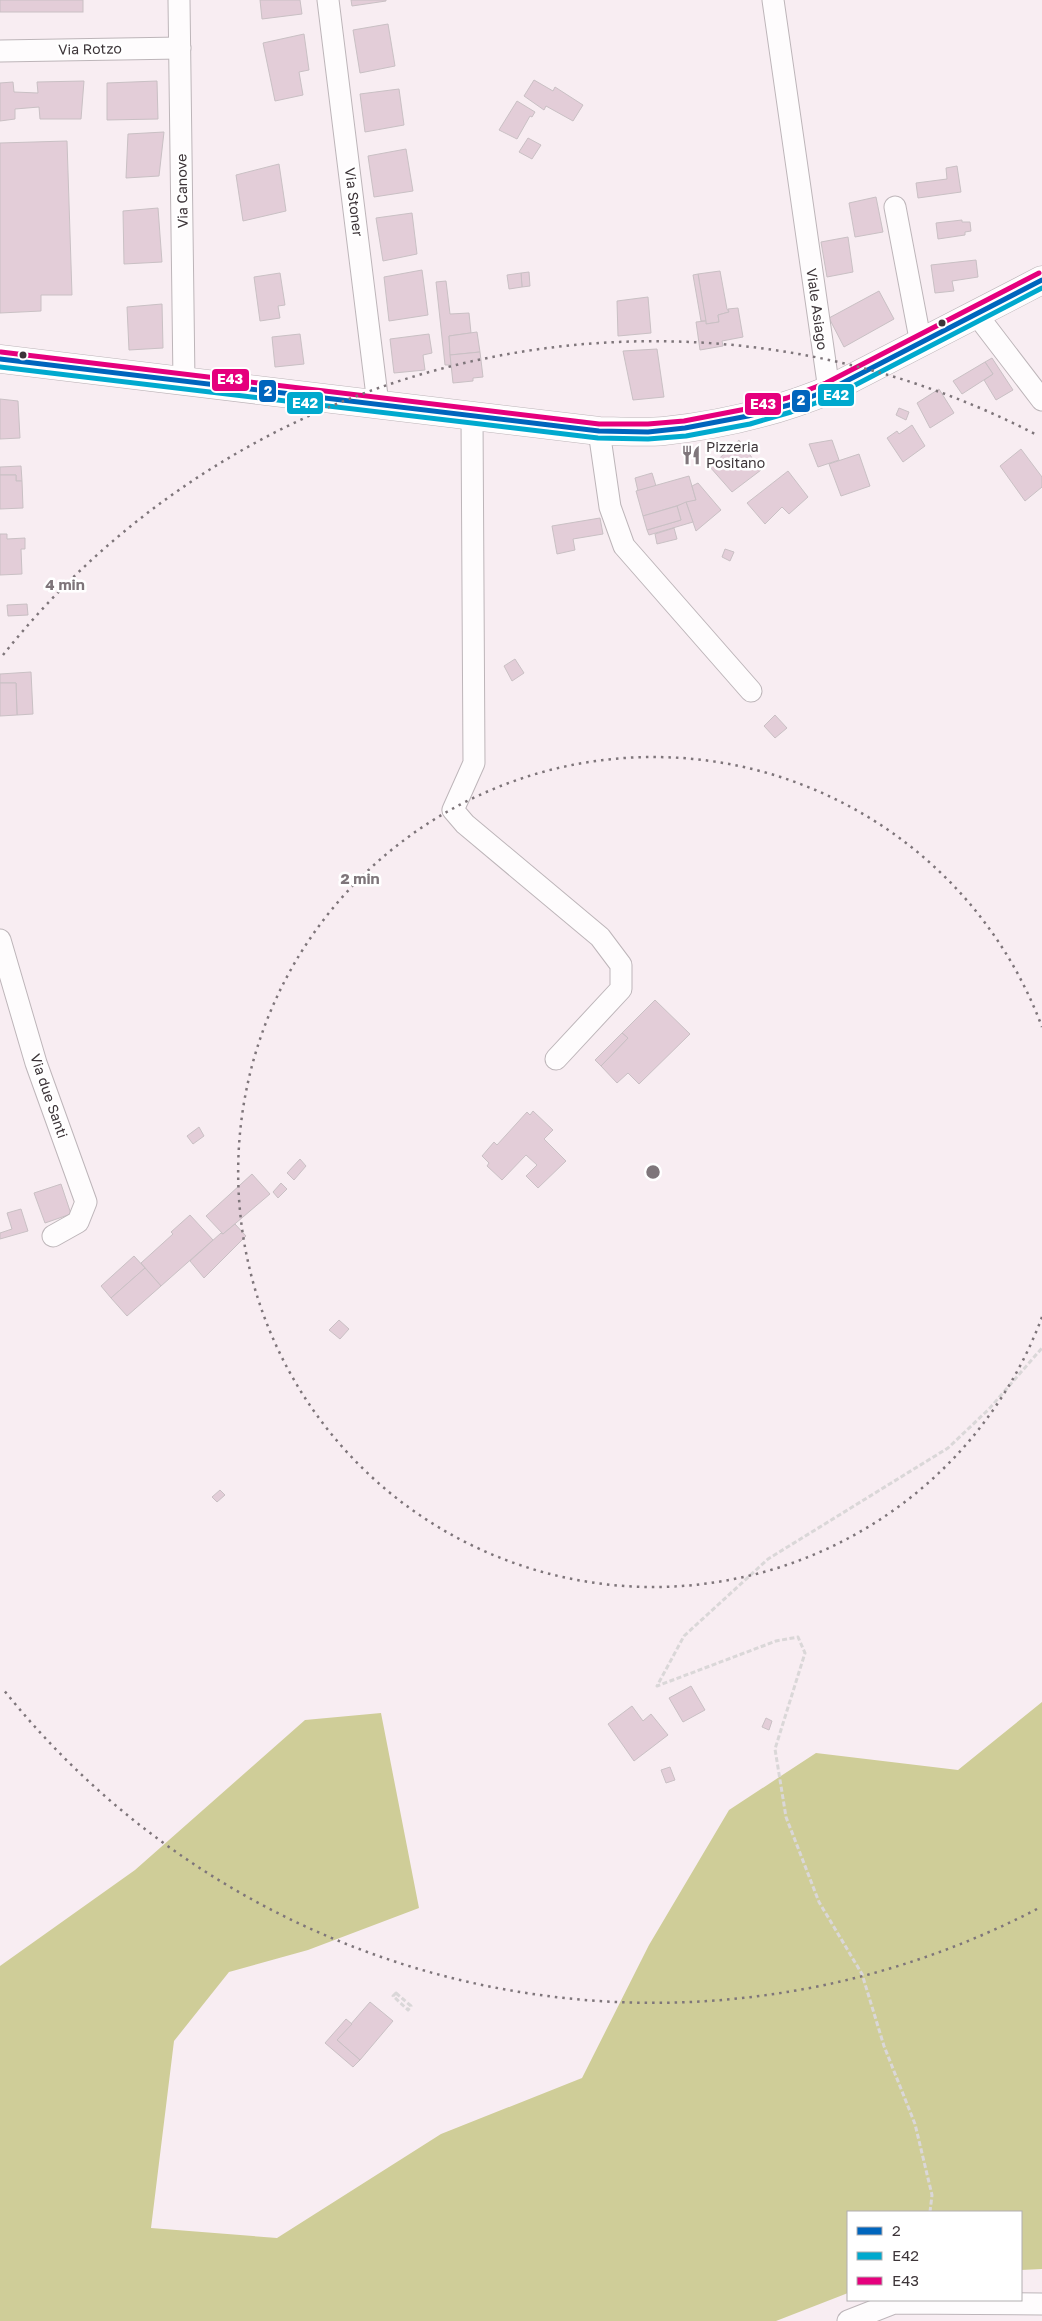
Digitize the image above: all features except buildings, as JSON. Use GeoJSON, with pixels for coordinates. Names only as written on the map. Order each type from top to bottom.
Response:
{"type":"FeatureCollection","features":[{"type":"Feature","properties":{"kind":"main road"},"geometry":{"type":"LineString","coordinates":[[0,359],[599,431],[663,431],[728,421],[792,405],[828,390],[921,344],[1042,280]]}},
{"type":"Feature","properties":{"kind":"street","name":"Via Canove"},"geometry":{"type":"LineString","coordinates":[[179,0],[184,382]]}},
{"type":"Feature","properties":{"kind":"street","name":"Via Stoner"},"geometry":{"type":"LineString","coordinates":[[328,0],[378,404]]}},
{"type":"Feature","properties":{"kind":"street","name":"Viale Asiago"},"geometry":{"type":"LineString","coordinates":[[773,0],[828,390]]}},
{"type":"Feature","properties":{"kind":"street","name":"Via Rotzo"},"geometry":{"type":"LineString","coordinates":[[0,51],[180,48]]}},
{"type":"Feature","properties":{"kind":"street"},"geometry":{"type":"LineString","coordinates":[[895,207],[921,344]]}},
{"type":"Feature","properties":{"kind":"street"},"geometry":{"type":"LineString","coordinates":[[977,315],[1042,400]]}},
{"type":"Feature","properties":{"kind":"street"},"geometry":{"type":"LineString","coordinates":[[472,417],[474,763],[453,810],[465,824],[600,937],[621,964],[621,989],[556,1059]]}},
{"type":"Feature","properties":{"kind":"street"},"geometry":{"type":"LineString","coordinates":[[599,431],[610,507],[624,546],[751,691]]}},
{"type":"Feature","properties":{"kind":"street","name":"Via due Santi"},"geometry":{"type":"LineString","coordinates":[[0,940],[36,1063],[86,1202],[78,1222],[53,1236]]}},
{"type":"Feature","properties":{"kind":"street"},"geometry":{"type":"LineString","coordinates":[[848,2321],[894,2303],[1042,2304]]}},
{"type":"Feature","properties":{"kind":"path"},"geometry":{"type":"LineString","coordinates":[[930,2211],[932,2195],[915,2124],[884,2046],[862,1974],[819,1902],[786,1817],[775,1749],[805,1654],[798,1637],[776,1641],[657,1686],[684,1636],[768,1559],[948,1448],[989,1409],[1042,1348]]}},
{"type":"Feature","properties":{"kind":"path"},"geometry":{"type":"LineString","coordinates":[[396,1992],[411,2006],[408,2010],[393,1996],[396,1992]]}},
{"type":"Feature","properties":{"kind":"shaded area"},"geometry":{"type":"Polygon","coordinates":[[[1042,1702],[1042,2269],[1022,2270],[1022,2211],[847,2211],[847,2293],[776,2321],[0,2321],[0,1966],[135,1870],[305,1720],[381,1713],[419,1908],[308,1950],[229,1972],[174,2041],[151,2228],[277,2238],[441,2134],[582,2078],[649,1945],[729,1810],[816,1753],[958,1770],[1042,1702]]]}},
{"type":"Feature","properties":{"kind":"transit line","name":"E43"},"geometry":{"type":"LineString","coordinates":[[1,352],[599,424],[648,424],[684,421],[746,409],[787,398],[826,383],[1039,273]]}},
{"type":"Feature","properties":{"kind":"transit line","name":"2"},"geometry":{"type":"LineString","coordinates":[[0,359],[599,431],[648,432],[685,428],[748,416],[789,405],[829,390],[1042,280]]}},
{"type":"Feature","properties":{"kind":"transit line","name":"E42"},"geometry":{"type":"LineString","coordinates":[[0,367],[598,438],[648,439],[686,436],[750,424],[832,397],[1042,288]]}},
{"type":"Feature","properties":{"kind":"place","name":"Pizzeria Positano"},"geometry":{"type":"Point","coordinates":[691,455]}}]}
